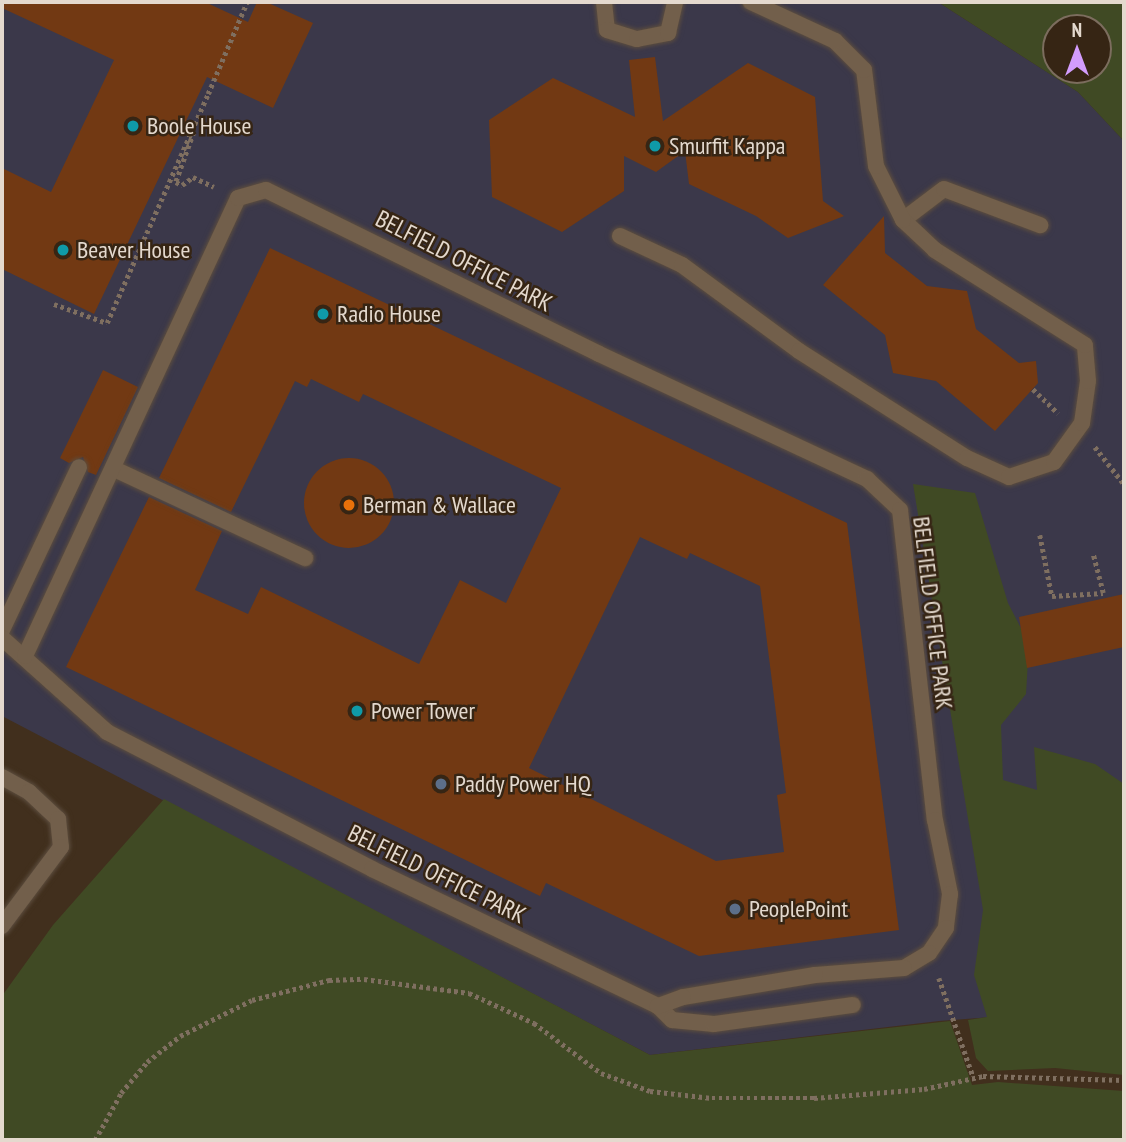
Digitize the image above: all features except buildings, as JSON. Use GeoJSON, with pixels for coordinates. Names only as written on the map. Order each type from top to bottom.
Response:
{"type":"FeatureCollection","features":[{"type":"Feature","properties":{"kind":"lane"},"geometry":{"type":"LineString","coordinates":[[604,2],[607,30],[637,40],[668,33],[675,2]]}},
{"type":"Feature","properties":{"kind":"lane"},"geometry":{"type":"LineString","coordinates":[[621,236],[682,265],[799,351],[967,458],[1009,477],[1054,462],[1082,423],[1088,381],[1085,345],[935,250],[903,220],[876,166],[864,70],[835,41],[751,2]]}},
{"type":"Feature","properties":{"kind":"lane"},"geometry":{"type":"LineString","coordinates":[[903,220],[944,189],[1040,225]]}},
{"type":"Feature","properties":{"kind":"lane","name":"BELFIELD OFFICE PARK"},"geometry":{"type":"LineString","coordinates":[[2,638],[107,732],[372,869],[659,1006],[683,997],[814,975],[904,968],[929,953],[946,928],[950,894],[935,820],[900,510],[867,479],[599,354],[300,203],[266,190],[237,198]]}},
{"type":"Feature","properties":{"kind":"lane"},"geometry":{"type":"LineString","coordinates":[[25,656],[114,469],[237,198]]}},
{"type":"Feature","properties":{"kind":"lane"},"geometry":{"type":"LineString","coordinates":[[2,630],[79,467]]}},
{"type":"Feature","properties":{"kind":"lane"},"geometry":{"type":"LineString","coordinates":[[114,469],[305,558]]}},
{"type":"Feature","properties":{"kind":"lane"},"geometry":{"type":"LineString","coordinates":[[2,776],[29,792],[58,819],[61,847],[2,926]]}},
{"type":"Feature","properties":{"kind":"lane"},"geometry":{"type":"LineString","coordinates":[[659,1006],[673,1020],[689,1025],[853,1005]]}},
{"type":"Feature","properties":{"kind":"path"},"geometry":{"type":"LineString","coordinates":[[54,304],[107,323],[247,2]]}},
{"type":"Feature","properties":{"kind":"path"},"geometry":{"type":"LineString","coordinates":[[182,185],[176,182],[209,92]]}},
{"type":"Feature","properties":{"kind":"path"},"geometry":{"type":"LineString","coordinates":[[166,190],[182,185],[193,177],[237,198]]}},
{"type":"Feature","properties":{"kind":"path"},"geometry":{"type":"LineString","coordinates":[[1040,535],[1052,596],[1103,593],[1093,554]]}},
{"type":"Feature","properties":{"kind":"path"},"geometry":{"type":"LineString","coordinates":[[94,1140],[130,1083],[180,1036],[252,1000],[329,980],[365,979],[469,993],[534,1023],[601,1073],[650,1091],[712,1098],[814,1098],[924,1089],[973,1076],[1124,1080]]}},
{"type":"Feature","properties":{"kind":"path"},"geometry":{"type":"LineString","coordinates":[[947,999],[973,1076]]}},
{"type":"Feature","properties":{"kind":"shaded area"},"geometry":{"type":"Polygon","coordinates":[[[2,2],[938,2],[1042,69],[1042,84],[1066,84],[1078,92],[1124,141],[1124,1007],[939,1021],[650,1055],[2,716],[2,2]]]}},
{"type":"Feature","properties":{"kind":"green space"},"geometry":{"type":"Polygon","coordinates":[[[938,2],[1124,2],[1124,141],[1078,92],[1066,84],[1112,84],[1112,14],[1042,14],[1042,69],[938,2]]]}},
{"type":"Feature","properties":{"kind":"green space"},"geometry":{"type":"Polygon","coordinates":[[[913,484],[975,493],[1008,603],[1029,644],[1026,694],[1001,725],[1003,780],[1037,790],[1034,747],[1095,764],[1124,784],[1124,1075],[1055,1068],[988,1071],[976,1058],[968,1020],[987,1017],[974,975],[983,910],[913,484]]]}},
{"type":"Feature","properties":{"kind":"green space"},"geometry":{"type":"Polygon","coordinates":[[[164,799],[650,1055],[950,1021],[972,1085],[998,1082],[1124,1091],[1124,1140],[2,1140],[2,996],[53,925],[164,799]]]}},
{"type":"Feature","properties":{"kind":"place","name":"Boole House"},"geometry":{"type":"Point","coordinates":[133,126]}},
{"type":"Feature","properties":{"kind":"place","name":"Smurfit Kappa"},"geometry":{"type":"Point","coordinates":[655,146]}},
{"type":"Feature","properties":{"kind":"place","name":"Beaver House"},"geometry":{"type":"Point","coordinates":[63,250]}},
{"type":"Feature","properties":{"kind":"place","name":"Radio House"},"geometry":{"type":"Point","coordinates":[323,314]}},
{"type":"Feature","properties":{"kind":"place","name":"Berman & Wallace"},"geometry":{"type":"Point","coordinates":[349,505]}},
{"type":"Feature","properties":{"kind":"place","name":"Power Tower"},"geometry":{"type":"Point","coordinates":[357,711]}},
{"type":"Feature","properties":{"kind":"place","name":"Paddy Power HQ"},"geometry":{"type":"Point","coordinates":[441,784]}},
{"type":"Feature","properties":{"kind":"place","name":"PeoplePoint"},"geometry":{"type":"Point","coordinates":[735,909]}}]}
